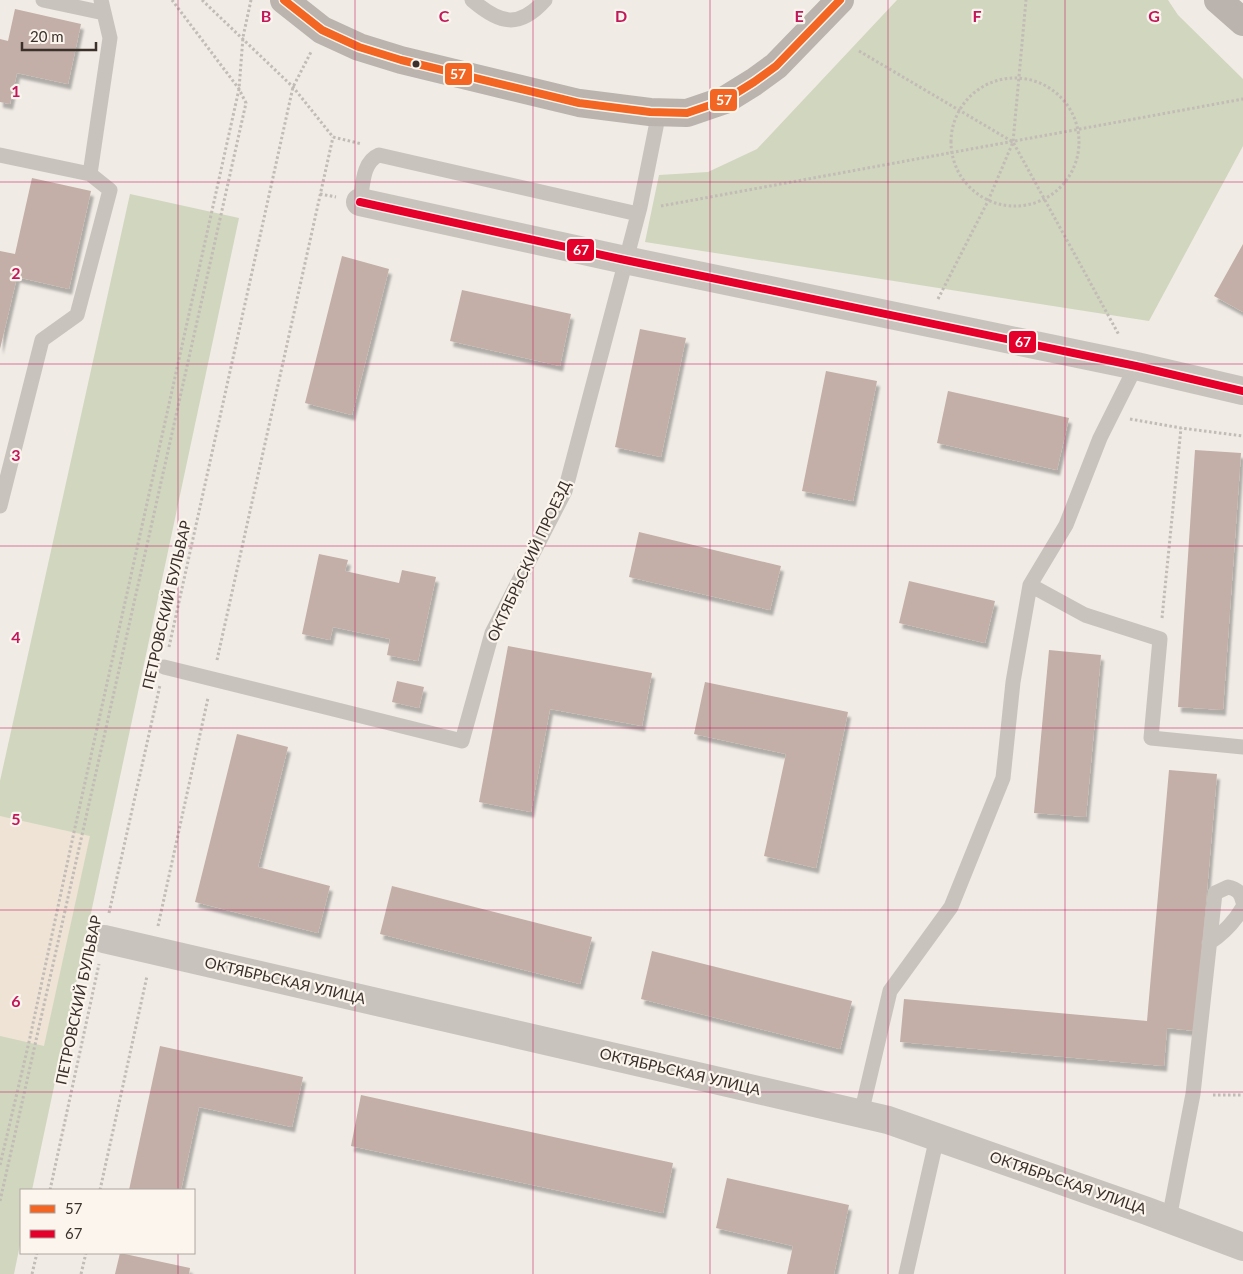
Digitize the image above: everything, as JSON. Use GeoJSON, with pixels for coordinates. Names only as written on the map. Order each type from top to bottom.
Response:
{"type":"FeatureCollection","features":[{"type":"Feature","properties":{"kind":"street"},"geometry":{"type":"LineString","coordinates":[[284,0],[322,30],[359,47],[426,66],[579,103],[659,112],[687,113],[725,100],[776,66],[840,0]]}},
{"type":"Feature","properties":{"kind":"street"},"geometry":{"type":"LineString","coordinates":[[1218,0],[1243,22]]}},
{"type":"Feature","properties":{"kind":"street"},"geometry":{"type":"LineString","coordinates":[[360,202],[625,260],[1136,366],[1243,391]]}},
{"type":"Feature","properties":{"kind":"street","name":"ОКТЯБРЬСКАЯ УЛИЦА"},"geometry":{"type":"LineString","coordinates":[[104,939],[888,1120],[1243,1247]]}},
{"type":"Feature","properties":{"kind":"lane"},"geometry":{"type":"LineString","coordinates":[[43,0],[103,6],[110,38],[90,174]]}},
{"type":"Feature","properties":{"kind":"lane"},"geometry":{"type":"LineString","coordinates":[[472,0],[502,20],[523,19],[545,0]]}},
{"type":"Feature","properties":{"kind":"lane","name":"ОКТЯБРЬСКИЙ ПРОЕЗД"},"geometry":{"type":"LineString","coordinates":[[164,667],[462,741],[492,633],[565,491],[639,210],[659,112]]}},
{"type":"Feature","properties":{"kind":"lane"},"geometry":{"type":"LineString","coordinates":[[0,155],[90,174],[110,190],[77,315],[42,340],[0,506]]}},
{"type":"Feature","properties":{"kind":"lane"},"geometry":{"type":"LineString","coordinates":[[360,202],[367,165],[372,158],[380,155],[639,210]]}},
{"type":"Feature","properties":{"kind":"lane"},"geometry":{"type":"LineString","coordinates":[[861,1114],[890,990],[951,907],[1003,778],[1013,682],[1030,584],[1066,525],[1100,438],[1136,366]]}},
{"type":"Feature","properties":{"kind":"lane"},"geometry":{"type":"LineString","coordinates":[[1030,584],[1085,615],[1160,639],[1151,738],[1243,747]]}},
{"type":"Feature","properties":{"kind":"lane"},"geometry":{"type":"LineString","coordinates":[[1169,1219],[1193,1094],[1215,893],[1228,887],[1237,889],[1242,895],[1243,902]]}},
{"type":"Feature","properties":{"kind":"lane"},"geometry":{"type":"LineString","coordinates":[[1209,943],[1224,932],[1236,919],[1243,907]]}},
{"type":"Feature","properties":{"kind":"lane"},"geometry":{"type":"LineString","coordinates":[[906,1274],[937,1137]]}},
{"type":"Feature","properties":{"kind":"path"},"geometry":{"type":"LineString","coordinates":[[0,1201],[246,102],[239,89],[172,0]]}},
{"type":"Feature","properties":{"kind":"path"},"geometry":{"type":"LineString","coordinates":[[202,0],[243,37],[293,87],[333,137],[371,146]]}},
{"type":"Feature","properties":{"kind":"path"},"geometry":{"type":"LineString","coordinates":[[0,1164],[29,1042],[239,89],[243,37],[251,0]]}},
{"type":"Feature","properties":{"kind":"path"},"geometry":{"type":"LineString","coordinates":[[926,323],[988,201],[1013,142],[1026,0]]}},
{"type":"Feature","properties":{"kind":"path","name":"ПЕТРОВСКИЙ БУЛЬВАР"},"geometry":{"type":"LineString","coordinates":[[50,1189],[293,87],[322,30]]}},
{"type":"Feature","properties":{"kind":"path"},"geometry":{"type":"LineString","coordinates":[[859,50],[1013,142],[1136,366]]}},
{"type":"Feature","properties":{"kind":"path"},"geometry":{"type":"LineString","coordinates":[[1018,78],[1035,81],[1050,88],[1063,100],[1073,114],[1078,129],[1079,150],[1073,170],[1061,188],[1044,200],[1026,206],[1006,206],[988,201],[970,189],[958,172],[951,153],[951,134],[956,115],[967,99],[982,87],[999,80],[1018,78]]}},
{"type":"Feature","properties":{"kind":"path"},"geometry":{"type":"LineString","coordinates":[[639,210],[1243,99]]}},
{"type":"Feature","properties":{"kind":"path"},"geometry":{"type":"LineString","coordinates":[[320,194],[333,137]]}},
{"type":"Feature","properties":{"kind":"path"},"geometry":{"type":"LineString","coordinates":[[1111,416],[1243,436]]}},
{"type":"Feature","properties":{"kind":"path"},"geometry":{"type":"LineString","coordinates":[[1160,639],[1181,428]]}},
{"type":"Feature","properties":{"kind":"path"},"geometry":{"type":"LineString","coordinates":[[1193,1094],[1243,1095]]}},
{"type":"Feature","properties":{"kind":"path"},"geometry":{"type":"LineString","coordinates":[[32,1274],[37,1254]]}},
{"type":"Feature","properties":{"kind":"path"},"geometry":{"type":"LineString","coordinates":[[81,1274],[86,1254]]}},
{"type":"Feature","properties":{"kind":"green space"},"geometry":{"type":"Polygon","coordinates":[[[897,0],[1168,0],[1178,15],[1243,79],[1243,146],[1149,321],[645,242],[659,175],[708,172],[757,149],[897,0]]]}},
{"type":"Feature","properties":{"kind":"green space"},"geometry":{"type":"Polygon","coordinates":[[[130,194],[239,218],[32,1189],[20,1189],[20,1245],[14,1274],[0,1274],[0,781],[130,194]]]}},
{"type":"Feature","properties":{"kind":"shaded area"},"geometry":{"type":"Polygon","coordinates":[[[0,816],[90,836],[44,1046],[0,1036],[0,816]]]}},
{"type":"Feature","properties":{"kind":"building"},"geometry":{"type":"Polygon","coordinates":[[[15,9],[81,24],[68,84],[17,73],[10,104],[0,102],[0,39],[8,41],[15,9]]]}},
{"type":"Feature","properties":{"kind":"building"},"geometry":{"type":"Polygon","coordinates":[[[32,178],[91,191],[69,289],[17,277],[0,349],[0,251],[15,254],[32,178]]]}},
{"type":"Feature","properties":{"kind":"building"},"geometry":{"type":"Polygon","coordinates":[[[1243,244],[1243,312],[1214,296],[1243,244]]]}},
{"type":"Feature","properties":{"kind":"building"},"geometry":{"type":"Polygon","coordinates":[[[342,256],[389,269],[352,415],[305,403],[342,256]]]}},
{"type":"Feature","properties":{"kind":"building"},"geometry":{"type":"Polygon","coordinates":[[[462,290],[571,314],[560,366],[450,341],[462,290]]]}},
{"type":"Feature","properties":{"kind":"building"},"geometry":{"type":"Polygon","coordinates":[[[640,329],[686,338],[661,457],[615,447],[640,329]]]}},
{"type":"Feature","properties":{"kind":"building"},"geometry":{"type":"Polygon","coordinates":[[[826,371],[877,381],[853,501],[802,491],[826,371]]]}},
{"type":"Feature","properties":{"kind":"building"},"geometry":{"type":"Polygon","coordinates":[[[948,391],[1069,418],[1057,470],[937,443],[948,391]]]}},
{"type":"Feature","properties":{"kind":"building"},"geometry":{"type":"Polygon","coordinates":[[[1195,450],[1241,453],[1223,710],[1178,707],[1195,450]]]}},
{"type":"Feature","properties":{"kind":"building"},"geometry":{"type":"Polygon","coordinates":[[[639,532],[781,566],[770,610],[629,577],[639,532]]]}},
{"type":"Feature","properties":{"kind":"building"},"geometry":{"type":"Polygon","coordinates":[[[319,554],[348,560],[345,571],[399,583],[402,570],[436,577],[418,661],[387,655],[390,639],[333,627],[330,640],[302,634],[319,554]]]}},
{"type":"Feature","properties":{"kind":"building"},"geometry":{"type":"Polygon","coordinates":[[[909,581],[995,601],[985,643],[899,623],[909,581]]]}},
{"type":"Feature","properties":{"kind":"building"},"geometry":{"type":"Polygon","coordinates":[[[508,646],[652,673],[642,726],[550,709],[531,812],[479,802],[508,646]]]}},
{"type":"Feature","properties":{"kind":"building"},"geometry":{"type":"Polygon","coordinates":[[[1049,650],[1101,655],[1086,817],[1034,813],[1049,650]]]}},
{"type":"Feature","properties":{"kind":"building"},"geometry":{"type":"Polygon","coordinates":[[[397,681],[424,687],[419,708],[392,702],[397,681]]]}},
{"type":"Feature","properties":{"kind":"building"},"geometry":{"type":"Polygon","coordinates":[[[705,682],[848,712],[816,868],[764,856],[786,754],[694,734],[705,682]]]}},
{"type":"Feature","properties":{"kind":"building"},"geometry":{"type":"Polygon","coordinates":[[[237,734],[288,747],[258,867],[330,886],[318,933],[195,902],[237,734]]]}},
{"type":"Feature","properties":{"kind":"building"},"geometry":{"type":"Polygon","coordinates":[[[1169,770],[1217,774],[1195,1031],[1167,1028],[1164,1066],[900,1042],[904,999],[1147,1021],[1169,770]]]}},
{"type":"Feature","properties":{"kind":"building"},"geometry":{"type":"Polygon","coordinates":[[[392,886],[592,937],[580,984],[380,934],[392,886]]]}},
{"type":"Feature","properties":{"kind":"building"},"geometry":{"type":"Polygon","coordinates":[[[652,951],[852,1001],[840,1049],[641,999],[652,951]]]}},
{"type":"Feature","properties":{"kind":"building"},"geometry":{"type":"Polygon","coordinates":[[[160,1046],[303,1077],[292,1127],[199,1107],[181,1189],[129,1189],[160,1046]]]}},
{"type":"Feature","properties":{"kind":"building"},"geometry":{"type":"Polygon","coordinates":[[[361,1095],[673,1163],[663,1213],[351,1146],[361,1095]]]}},
{"type":"Feature","properties":{"kind":"building"},"geometry":{"type":"Polygon","coordinates":[[[727,1178],[849,1205],[834,1274],[787,1274],[793,1246],[716,1228],[727,1178]]]}},
{"type":"Feature","properties":{"kind":"building"},"geometry":{"type":"Polygon","coordinates":[[[120,1254],[190,1268],[189,1274],[115,1274],[120,1254]]]}},
{"type":"Feature","properties":{"kind":"transit line","name":"57"},"geometry":{"type":"LineString","coordinates":[[284,0],[322,30],[359,47],[401,60],[579,103],[650,112],[687,113],[725,100],[776,66],[840,0]]}},
{"type":"Feature","properties":{"kind":"transit line","name":"67"},"geometry":{"type":"LineString","coordinates":[[360,202],[625,260],[1136,366],[1243,391]]}}]}
